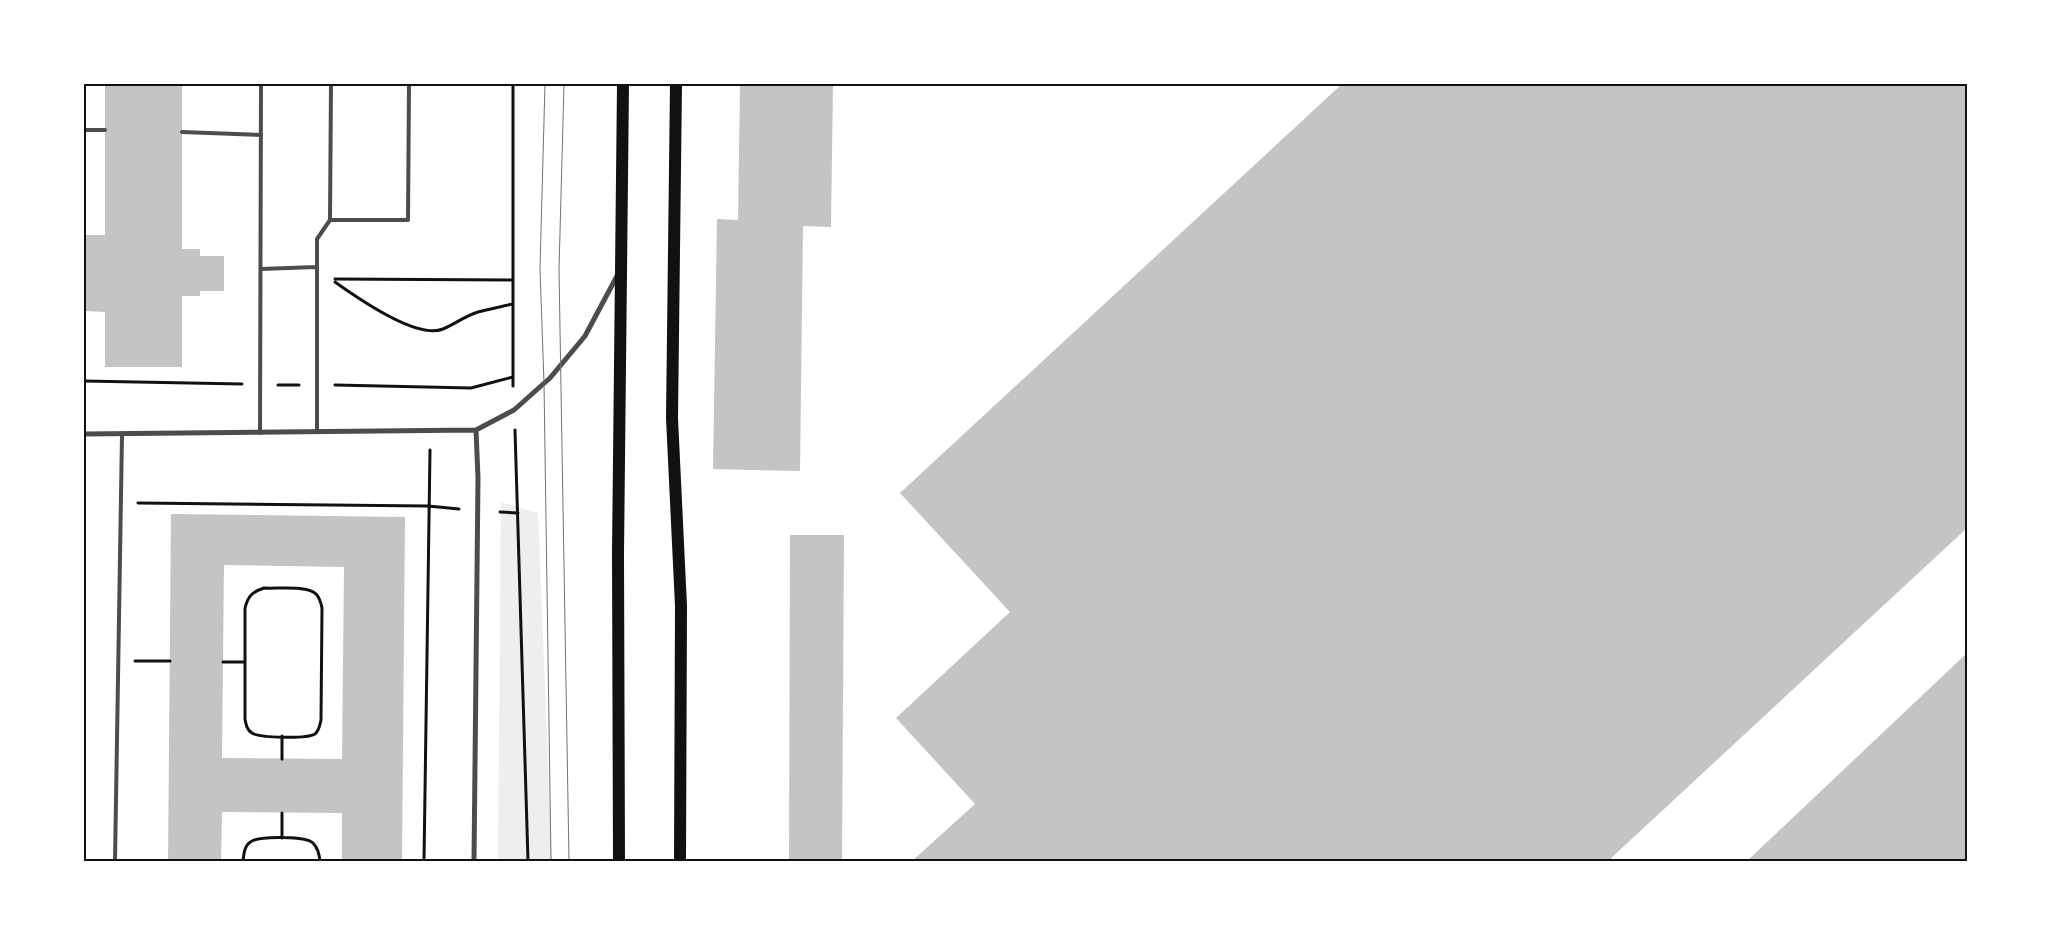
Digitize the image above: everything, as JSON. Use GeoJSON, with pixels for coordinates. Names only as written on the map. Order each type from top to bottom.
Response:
{"type":"FeatureCollection","features":[{"type":"Feature","properties":{"kind":"main road"},"geometry":{"type":"LineString","coordinates":[[619,861],[620,271],[623,84]]}},
{"type":"Feature","properties":{"kind":"main road"},"geometry":{"type":"LineString","coordinates":[[676,84],[672,418],[681,606],[680,861]]}},
{"type":"Feature","properties":{"kind":"street"},"geometry":{"type":"LineString","coordinates":[[84,434],[476,430],[514,410],[550,378],[585,336],[620,271]]}},
{"type":"Feature","properties":{"kind":"street"},"geometry":{"type":"LineString","coordinates":[[474,861],[478,494],[476,430]]}},
{"type":"Feature","properties":{"kind":"lane"},"geometry":{"type":"LineString","coordinates":[[260,432],[261,84]]}},
{"type":"Feature","properties":{"kind":"lane"},"geometry":{"type":"LineString","coordinates":[[317,432],[317,239],[330,220],[331,84]]}},
{"type":"Feature","properties":{"kind":"lane"},"geometry":{"type":"LineString","coordinates":[[330,220],[408,220],[408,84]]}},
{"type":"Feature","properties":{"kind":"lane"},"geometry":{"type":"LineString","coordinates":[[84,130],[105,130]]}},
{"type":"Feature","properties":{"kind":"lane"},"geometry":{"type":"LineString","coordinates":[[182,132],[261,135]]}},
{"type":"Feature","properties":{"kind":"lane"},"geometry":{"type":"LineString","coordinates":[[261,269],[316,267]]}},
{"type":"Feature","properties":{"kind":"lane"},"geometry":{"type":"LineString","coordinates":[[115,861],[122,435]]}},
{"type":"Feature","properties":{"kind":"path"},"geometry":{"type":"LineString","coordinates":[[512,84],[514,410],[528,861]]}},
{"type":"Feature","properties":{"kind":"path"},"geometry":{"type":"LineString","coordinates":[[512,280],[331,279],[381,313],[413,326],[429,330],[442,330],[452,323],[478,312],[512,304]]}},
{"type":"Feature","properties":{"kind":"path"},"geometry":{"type":"LineString","coordinates":[[424,861],[430,450]]}},
{"type":"Feature","properties":{"kind":"path"},"geometry":{"type":"LineString","coordinates":[[120,503],[428,506],[461,509]]}},
{"type":"Feature","properties":{"kind":"path"},"geometry":{"type":"LineString","coordinates":[[500,512],[518,513]]}},
{"type":"Feature","properties":{"kind":"path"},"geometry":{"type":"LineString","coordinates":[[264,588],[308,589],[315,592],[320,599],[322,608],[321,720],[319,729],[314,734],[306,737],[252,734],[247,728],[245,719],[245,662],[245,608],[248,598],[254,592],[264,588]]}},
{"type":"Feature","properties":{"kind":"path"},"geometry":{"type":"LineString","coordinates":[[118,661],[170,661]]}},
{"type":"Feature","properties":{"kind":"path"},"geometry":{"type":"LineString","coordinates":[[223,662],[245,662]]}},
{"type":"Feature","properties":{"kind":"path"},"geometry":{"type":"LineString","coordinates":[[282,736],[282,759]]}},
{"type":"Feature","properties":{"kind":"path"},"geometry":{"type":"LineString","coordinates":[[282,813],[282,838]]}},
{"type":"Feature","properties":{"kind":"path"},"geometry":{"type":"LineString","coordinates":[[243,861],[245,848],[251,841],[261,838],[306,838],[313,842],[318,850],[320,861]]}},
{"type":"Feature","properties":{"kind":"shaded area"},"geometry":{"type":"Polygon","coordinates":[[[501,502],[538,513],[552,861],[498,861],[501,502]]]}},
{"type":"Feature","properties":{"kind":"building"},"geometry":{"type":"Polygon","coordinates":[[[105,84],[182,84],[182,249],[200,249],[200,256],[224,256],[224,291],[200,291],[200,296],[182,296],[182,367],[105,367],[105,312],[84,311],[84,235],[105,235],[105,84]]]}},
{"type":"Feature","properties":{"kind":"building"},"geometry":{"type":"Polygon","coordinates":[[[740,84],[833,84],[831,227],[803,226],[800,471],[713,469],[717,219],[738,220],[740,84]]]}},
{"type":"Feature","properties":{"kind":"building"},"geometry":{"type":"Polygon","coordinates":[[[1342,84],[1967,84],[1967,528],[1608,861],[912,861],[975,804],[896,718],[1010,612],[900,493],[1342,84]]]}},
{"type":"Feature","properties":{"kind":"building"},"geometry":{"type":"Polygon","coordinates":[[[171,514],[405,517],[402,861],[342,861],[342,813],[222,812],[221,861],[168,861],[171,514]],[[224,565],[222,758],[342,759],[344,567],[224,565]]]}},
{"type":"Feature","properties":{"kind":"building"},"geometry":{"type":"Polygon","coordinates":[[[790,535],[844,535],[842,861],[789,861],[790,535]]]}},
{"type":"Feature","properties":{"kind":"building"},"geometry":{"type":"Polygon","coordinates":[[[1967,653],[1967,861],[1747,861],[1967,653]]]}},
{"type":"Feature","properties":{"kind":"tram line"},"geometry":{"type":"LineString","coordinates":[[545,84],[540,269],[544,383],[551,861]]}},
{"type":"Feature","properties":{"kind":"tram line"},"geometry":{"type":"LineString","coordinates":[[564,84],[559,270],[569,861]]}}]}
